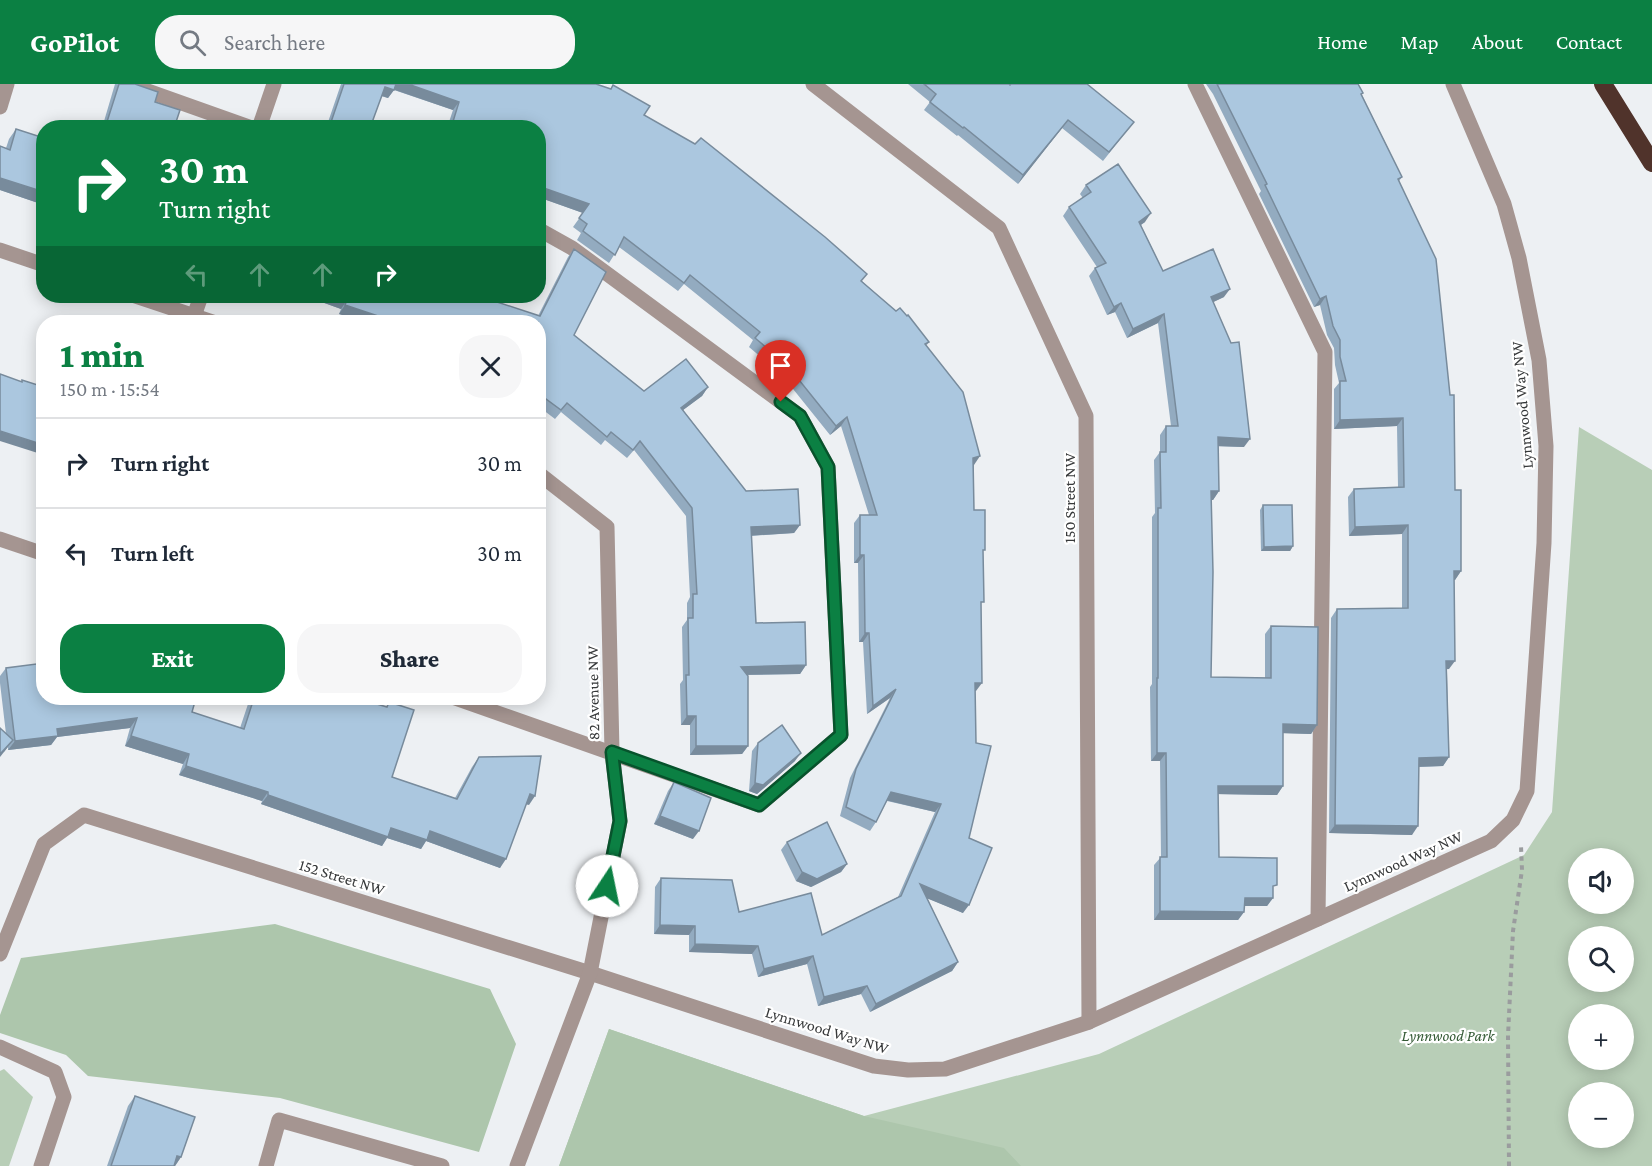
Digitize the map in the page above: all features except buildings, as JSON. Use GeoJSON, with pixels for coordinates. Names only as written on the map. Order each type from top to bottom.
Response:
{"type":"FeatureCollection","features":[{"type":"Feature","properties":{"kind":"highway"},"geometry":{"type":"LineString","coordinates":[[1604,84],[1652,163]]}},
{"type":"Feature","properties":{"kind":"street"},"geometry":{"type":"LineString","coordinates":[[0,107],[8,84]]}},
{"type":"Feature","properties":{"kind":"street"},"geometry":{"type":"LineString","coordinates":[[128,84],[229,120]]}},
{"type":"Feature","properties":{"kind":"street"},"geometry":{"type":"LineString","coordinates":[[262,120],[274,84]]}},
{"type":"Feature","properties":{"kind":"street","name":"150 Street NW"},"geometry":{"type":"LineString","coordinates":[[813,84],[999,228],[1086,416],[1089,1022]]}},
{"type":"Feature","properties":{"kind":"street"},"geometry":{"type":"LineString","coordinates":[[1195,84],[1325,352],[1318,919]]}},
{"type":"Feature","properties":{"kind":"street","name":"Lynnwood Way NW"},"geometry":{"type":"LineString","coordinates":[[590,972],[874,1066],[908,1070],[945,1069],[1089,1022],[1491,841],[1514,820],[1527,790],[1544,543],[1546,446],[1539,360],[1519,258],[1504,204],[1453,84]]}},
{"type":"Feature","properties":{"kind":"street"},"geometry":{"type":"LineString","coordinates":[[475,705],[759,805],[841,735],[828,467],[800,416],[572,248],[546,233]]}},
{"type":"Feature","properties":{"kind":"street"},"geometry":{"type":"LineString","coordinates":[[0,250],[36,262]]}},
{"type":"Feature","properties":{"kind":"street"},"geometry":{"type":"LineString","coordinates":[[156,303],[191,315]]}},
{"type":"Feature","properties":{"kind":"street","name":"82 Avenue NW"},"geometry":{"type":"LineString","coordinates":[[518,1166],[590,972],[620,821],[612,752],[608,528],[546,479]]}},
{"type":"Feature","properties":{"kind":"street"},"geometry":{"type":"LineString","coordinates":[[0,539],[36,551]]}},
{"type":"Feature","properties":{"kind":"street","name":"152 Street NW"},"geometry":{"type":"LineString","coordinates":[[0,954],[44,844],[84,815],[590,972]]}},
{"type":"Feature","properties":{"kind":"street"},"geometry":{"type":"LineString","coordinates":[[0,1047],[55,1072],[64,1097],[41,1166]]}},
{"type":"Feature","properties":{"kind":"street"},"geometry":{"type":"LineString","coordinates":[[266,1166],[279,1120],[442,1166]]}},
{"type":"Feature","properties":{"kind":"path"},"geometry":{"type":"LineString","coordinates":[[1509,1166],[1508,1036],[1513,931],[1522,870],[1520,806]]}},
{"type":"Feature","properties":{"kind":"green space","name":"Lynnwood Park"},"geometry":{"type":"Polygon","coordinates":[[[1579,427],[1652,470],[1652,1166],[559,1166],[609,1029],[864,1116],[1099,1054],[1524,855],[1552,812],[1579,427]]]}},
{"type":"Feature","properties":{"kind":"green space"},"geometry":{"type":"Polygon","coordinates":[[[275,924],[490,989],[516,1044],[479,1152],[280,1098],[88,1076],[66,1055],[0,1033],[0,1015],[21,958],[275,924]]]}},
{"type":"Feature","properties":{"kind":"green space"},"geometry":{"type":"Polygon","coordinates":[[[609,1029],[864,1116],[1004,1148],[1021,1166],[559,1166],[609,1029]]]}},
{"type":"Feature","properties":{"kind":"green space"},"geometry":{"type":"Polygon","coordinates":[[[4,1069],[33,1097],[9,1166],[0,1166],[0,1071],[4,1069]]]}},
{"type":"Feature","properties":{"kind":"route"},"geometry":{"type":"LineString","coordinates":[[607,886],[620,821],[612,752],[759,805],[841,735],[828,467],[800,416],[781,402]]}}]}
